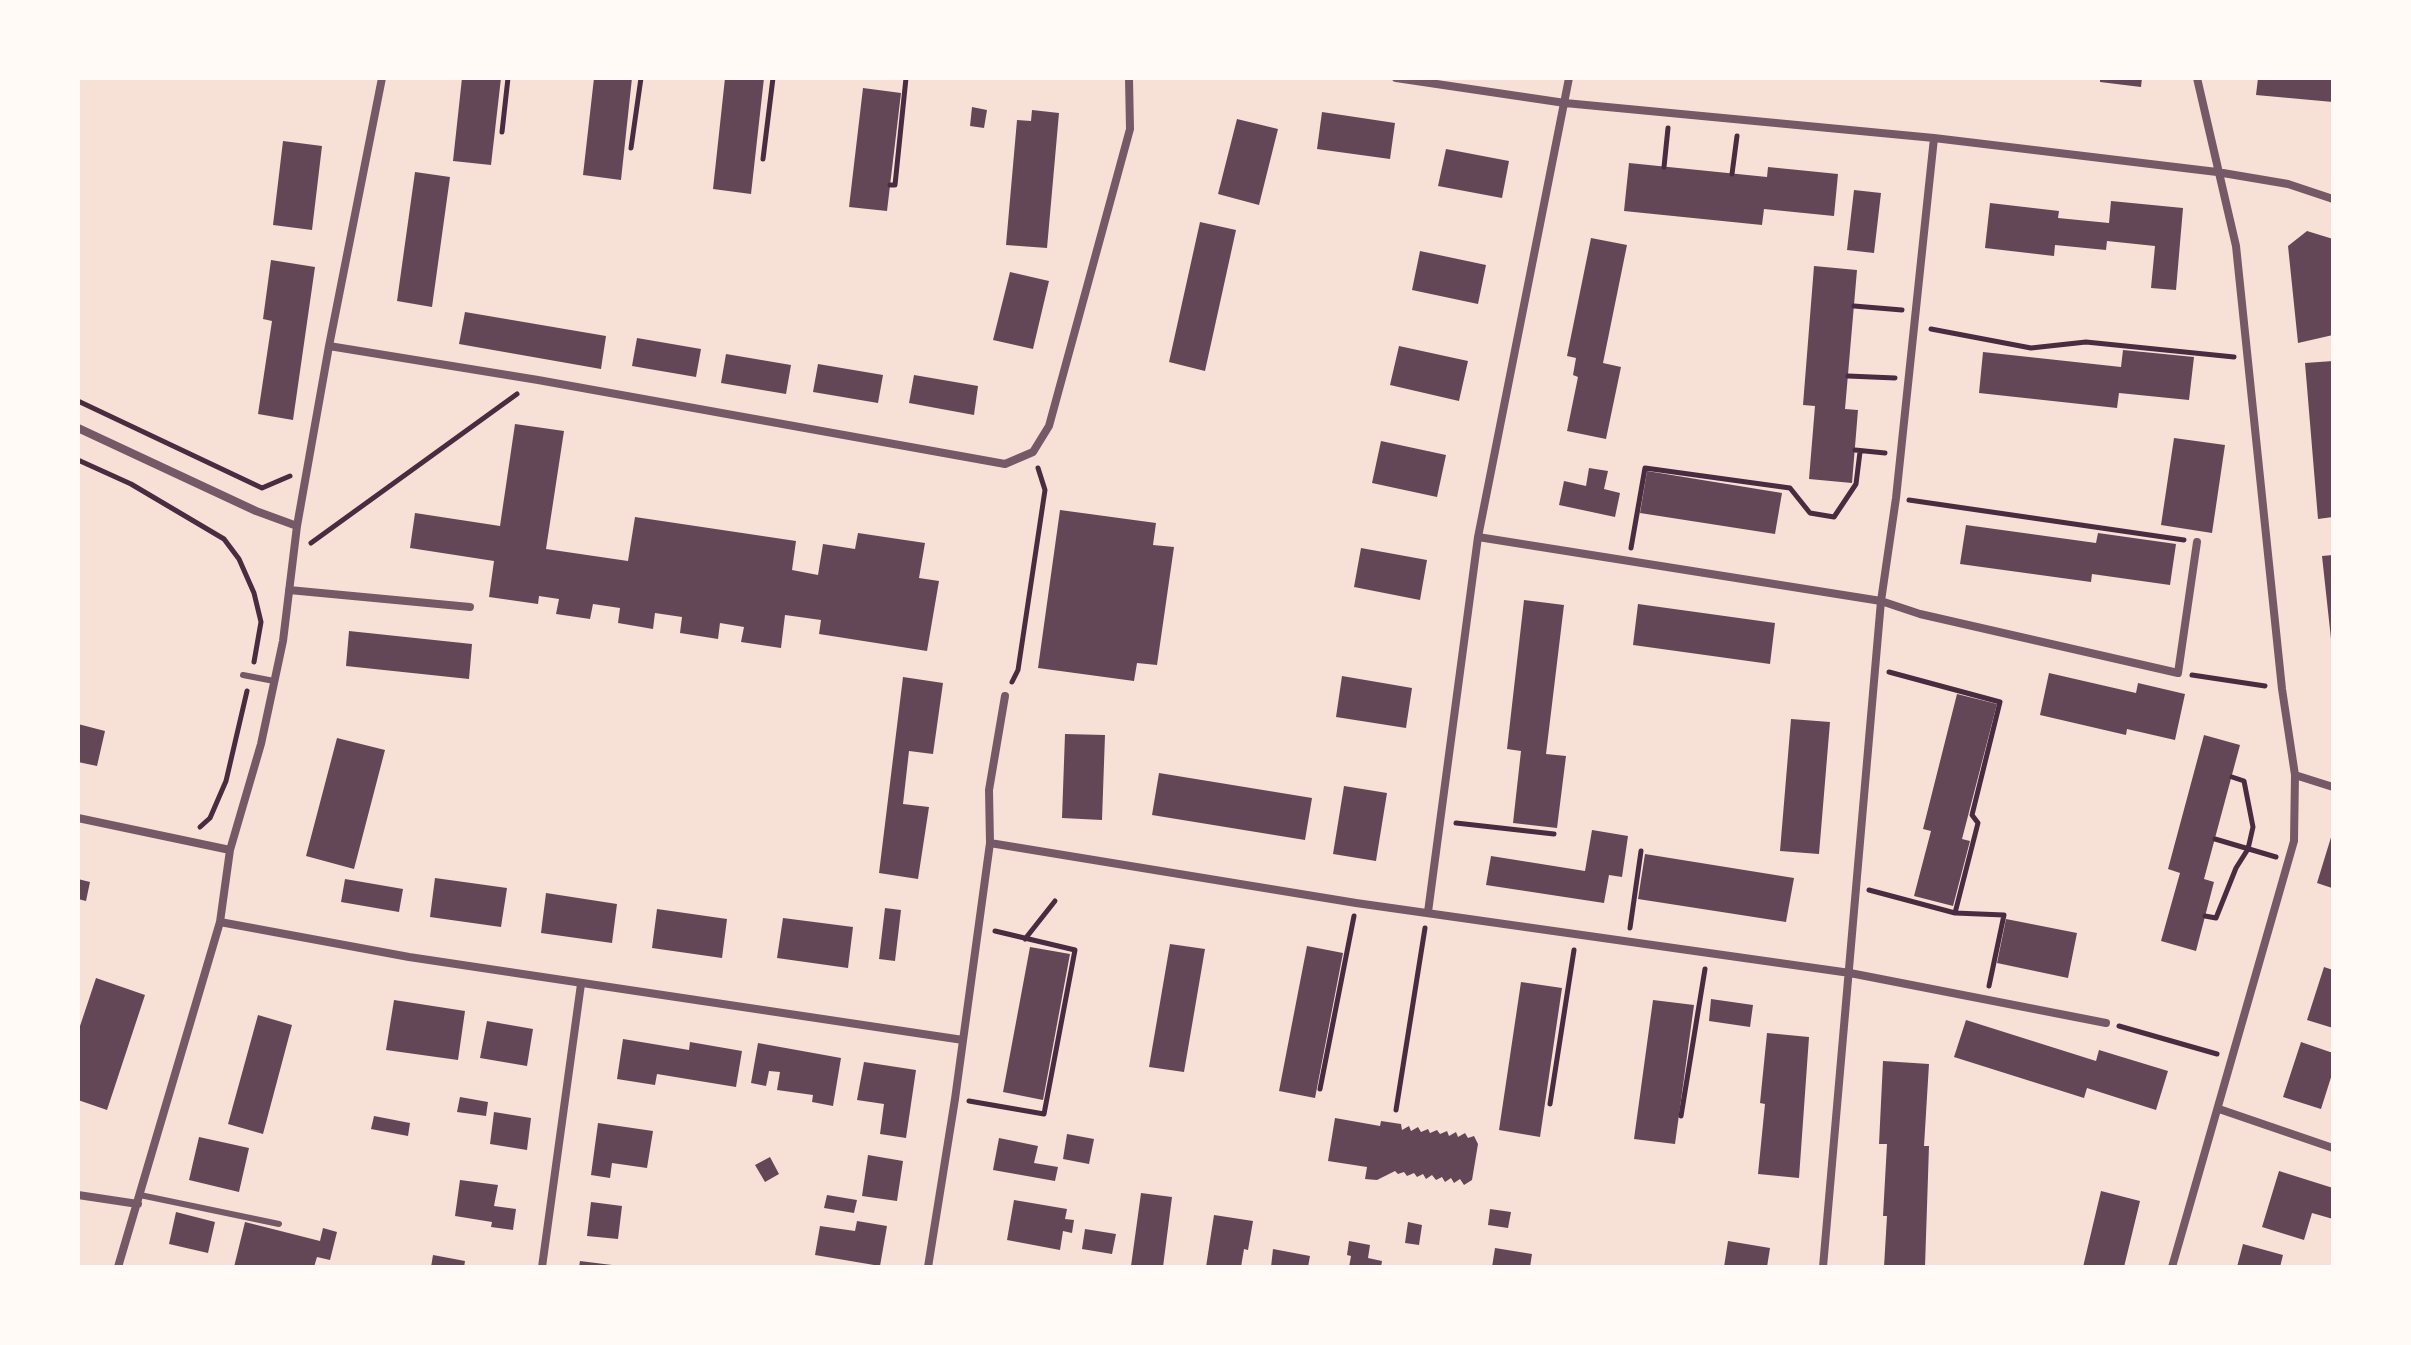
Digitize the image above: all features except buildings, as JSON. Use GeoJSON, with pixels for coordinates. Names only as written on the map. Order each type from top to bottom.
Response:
{"type":"FeatureCollection","features":[{"type":"Feature","properties":{"kind":"street"},"geometry":{"type":"LineString","coordinates":[[118,1267],[220,922],[230,850],[261,744],[329,346],[382,78]]}},
{"type":"Feature","properties":{"kind":"street"},"geometry":{"type":"LineString","coordinates":[[329,346],[538,380],[1005,464],[1033,452],[1049,426],[1130,129],[1129,78]]}},
{"type":"Feature","properties":{"kind":"street"},"geometry":{"type":"LineString","coordinates":[[1396,78],[1565,103],[1934,138],[2217,172],[2288,184],[2333,199]]}},
{"type":"Feature","properties":{"kind":"street"},"geometry":{"type":"LineString","coordinates":[[1428,912],[1478,537],[1569,78]]}},
{"type":"Feature","properties":{"kind":"street"},"geometry":{"type":"LineString","coordinates":[[2172,1267],[2294,841],[2295,775],[2282,689],[2236,246],[2197,78]]}},
{"type":"Feature","properties":{"kind":"street"},"geometry":{"type":"LineString","coordinates":[[1823,1267],[1881,601],[1896,498],[1934,138]]}},
{"type":"Feature","properties":{"kind":"street"},"geometry":{"type":"LineString","coordinates":[[78,428],[256,511],[297,526]]}},
{"type":"Feature","properties":{"kind":"street"},"geometry":{"type":"LineString","coordinates":[[1478,537],[1881,601],[1920,614],[2178,673],[2197,542]]}},
{"type":"Feature","properties":{"kind":"street"},"geometry":{"type":"LineString","coordinates":[[289,590],[470,607]]}},
{"type":"Feature","properties":{"kind":"street"},"geometry":{"type":"LineString","coordinates":[[928,1267],[955,1099],[990,843],[989,790],[1005,696]]}},
{"type":"Feature","properties":{"kind":"street"},"geometry":{"type":"LineString","coordinates":[[2295,775],[2333,787]]}},
{"type":"Feature","properties":{"kind":"street"},"geometry":{"type":"LineString","coordinates":[[78,818],[230,850]]}},
{"type":"Feature","properties":{"kind":"street"},"geometry":{"type":"LineString","coordinates":[[990,843],[1356,903],[1850,973],[2106,1023]]}},
{"type":"Feature","properties":{"kind":"street"},"geometry":{"type":"LineString","coordinates":[[220,922],[409,957],[963,1040]]}},
{"type":"Feature","properties":{"kind":"street"},"geometry":{"type":"LineString","coordinates":[[542,1267],[581,984]]}},
{"type":"Feature","properties":{"kind":"street"},"geometry":{"type":"LineString","coordinates":[[2219,1109],[2333,1148]]}},
{"type":"Feature","properties":{"kind":"street"},"geometry":{"type":"LineString","coordinates":[[78,1195],[139,1200]]}},
{"type":"Feature","properties":{"kind":"lane"},"geometry":{"type":"LineString","coordinates":[[247,676],[274,681]]}},
{"type":"Feature","properties":{"kind":"lane"},"geometry":{"type":"LineString","coordinates":[[139,1200],[279,1224]]}},
{"type":"Feature","properties":{"kind":"path"},"geometry":{"type":"LineString","coordinates":[[502,132],[508,78]]}},
{"type":"Feature","properties":{"kind":"path"},"geometry":{"type":"LineString","coordinates":[[631,148],[641,78]]}},
{"type":"Feature","properties":{"kind":"path"},"geometry":{"type":"LineString","coordinates":[[763,159],[773,78]]}},
{"type":"Feature","properties":{"kind":"path"},"geometry":{"type":"LineString","coordinates":[[890,185],[895,185],[906,78]]}},
{"type":"Feature","properties":{"kind":"path"},"geometry":{"type":"LineString","coordinates":[[1664,167],[1670,113]]}},
{"type":"Feature","properties":{"kind":"path"},"geometry":{"type":"LineString","coordinates":[[1732,174],[1739,119]]}},
{"type":"Feature","properties":{"kind":"path"},"geometry":{"type":"LineString","coordinates":[[1854,306],[1915,312]]}},
{"type":"Feature","properties":{"kind":"path"},"geometry":{"type":"LineString","coordinates":[[1914,326],[2031,348],[2086,342],[2248,358]]}},
{"type":"Feature","properties":{"kind":"path"},"geometry":{"type":"LineString","coordinates":[[1848,376],[1908,379]]}},
{"type":"Feature","properties":{"kind":"path"},"geometry":{"type":"LineString","coordinates":[[295,549],[302,549],[538,380]]}},
{"type":"Feature","properties":{"kind":"path"},"geometry":{"type":"LineString","coordinates":[[78,401],[262,488],[288,476],[307,474]]}},
{"type":"Feature","properties":{"kind":"path"},"geometry":{"type":"LineString","coordinates":[[1629,561],[1645,468],[1790,488],[1810,513],[1834,517],[1856,484],[1857,451],[1901,454]]}},
{"type":"Feature","properties":{"kind":"path"},"geometry":{"type":"LineString","coordinates":[[1005,696],[1018,670],[1045,490],[1033,452]]}},
{"type":"Feature","properties":{"kind":"path"},"geometry":{"type":"LineString","coordinates":[[78,460],[131,484],[224,539],[239,559],[254,593],[261,622],[260,640],[247,676],[226,781],[210,818],[192,833]]}},
{"type":"Feature","properties":{"kind":"path"},"geometry":{"type":"LineString","coordinates":[[1896,498],[2197,542]]}},
{"type":"Feature","properties":{"kind":"path"},"geometry":{"type":"LineString","coordinates":[[1876,668],[2000,702],[1972,815],[1978,823],[1955,913]]}},
{"type":"Feature","properties":{"kind":"path"},"geometry":{"type":"LineString","coordinates":[[2178,673],[2282,689]]}},
{"type":"Feature","properties":{"kind":"path"},"geometry":{"type":"LineString","coordinates":[[2205,916],[2216,918],[2236,868],[2248,849],[2253,827],[2244,781],[2232,777]]}},
{"type":"Feature","properties":{"kind":"path"},"geometry":{"type":"LineString","coordinates":[[1439,820],[1554,834]]}},
{"type":"Feature","properties":{"kind":"path"},"geometry":{"type":"LineString","coordinates":[[2215,839],[2289,860]]}},
{"type":"Feature","properties":{"kind":"path"},"geometry":{"type":"LineString","coordinates":[[1628,941],[1641,851]]}},
{"type":"Feature","properties":{"kind":"path"},"geometry":{"type":"LineString","coordinates":[[1857,887],[1955,913],[2004,915],[1986,999]]}},
{"type":"Feature","properties":{"kind":"path"},"geometry":{"type":"LineString","coordinates":[[1025,939],[1055,901]]}},
{"type":"Feature","properties":{"kind":"path"},"geometry":{"type":"LineString","coordinates":[[1320,1089],[1356,903]]}},
{"type":"Feature","properties":{"kind":"path"},"geometry":{"type":"LineString","coordinates":[[1396,1110],[1428,912]]}},
{"type":"Feature","properties":{"kind":"path"},"geometry":{"type":"LineString","coordinates":[[955,1099],[1044,1114],[1075,950],[978,926]]}},
{"type":"Feature","properties":{"kind":"path"},"geometry":{"type":"LineString","coordinates":[[1550,1104],[1577,933]]}},
{"type":"Feature","properties":{"kind":"path"},"geometry":{"type":"LineString","coordinates":[[1681,1116],[1708,952]]}},
{"type":"Feature","properties":{"kind":"path"},"geometry":{"type":"LineString","coordinates":[[2106,1023],[2232,1059]]}}]}
